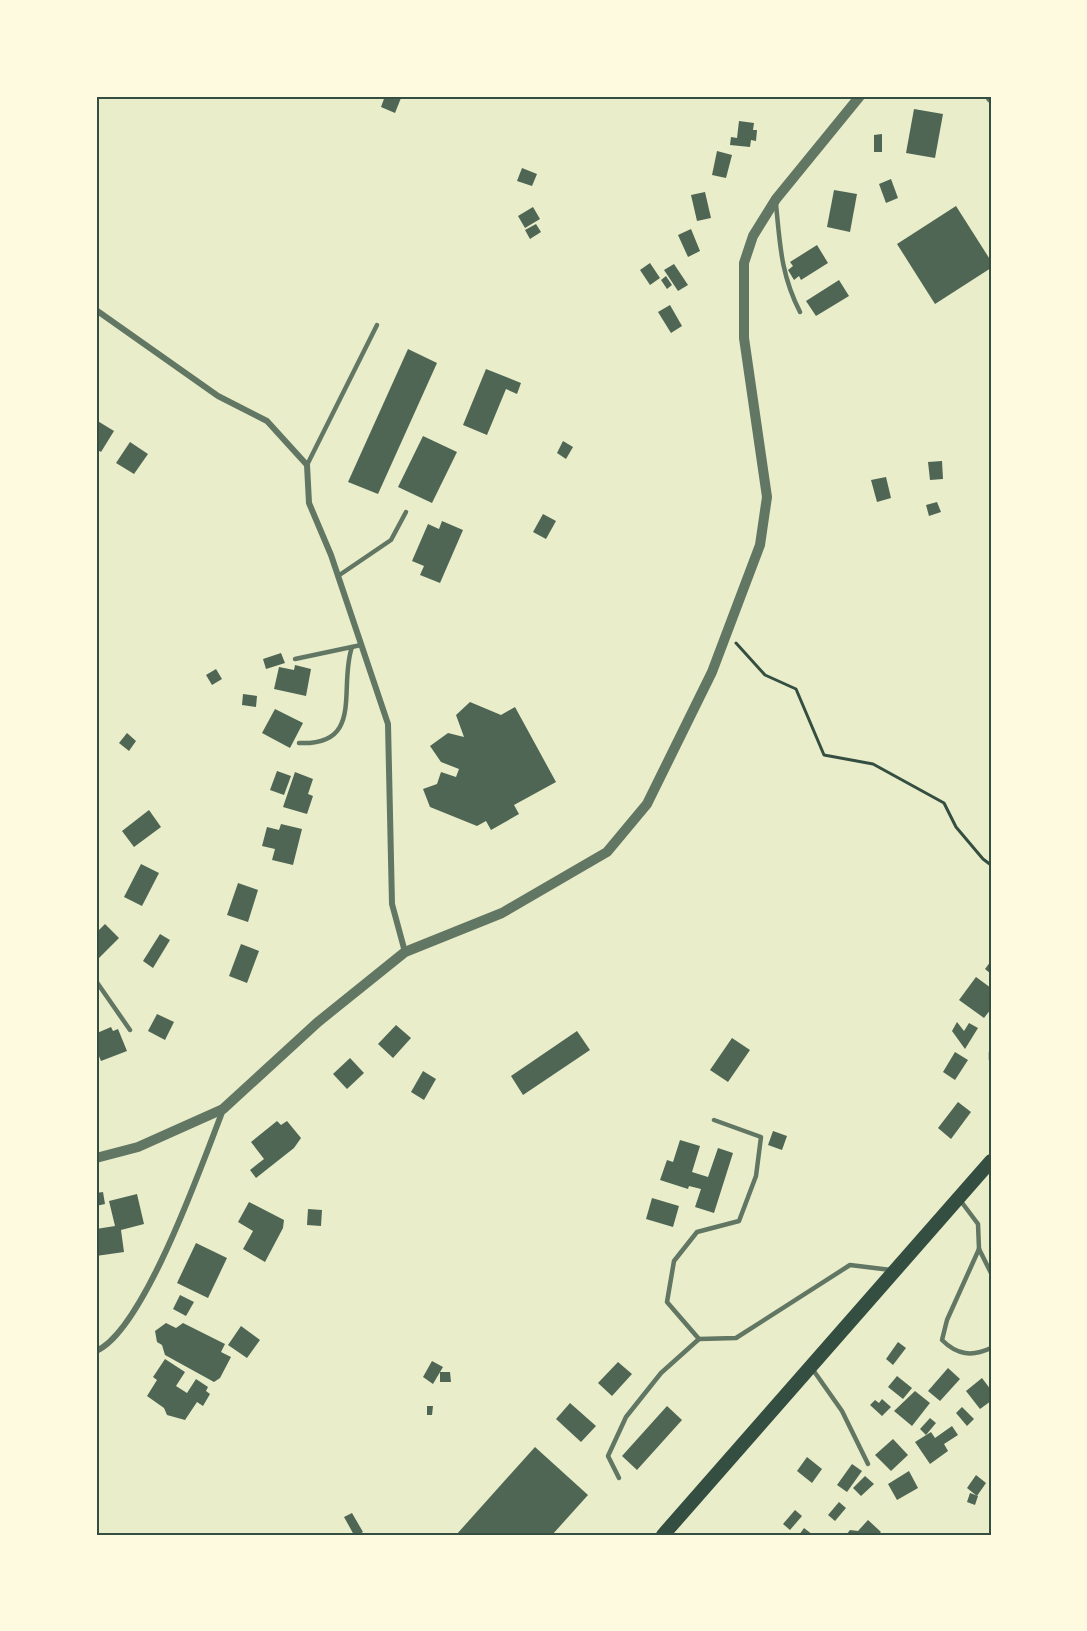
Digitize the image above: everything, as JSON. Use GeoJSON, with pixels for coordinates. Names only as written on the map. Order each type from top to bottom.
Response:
{"type":"FeatureCollection","features":[{"type":"Feature","properties":{"kind":"main road"},"geometry":{"type":"LineString","coordinates":[[663,1535],[991,1161]]}},
{"type":"Feature","properties":{"kind":"street"},"geometry":{"type":"LineString","coordinates":[[96,1158],[138,1146],[223,1109],[318,1022],[405,951],[502,913],[607,852],[647,804],[712,672],[760,545],[767,497],[744,338],[744,263],[753,236],[776,199],[860,96]]}},
{"type":"Feature","properties":{"kind":"street"},"geometry":{"type":"LineString","coordinates":[[96,310],[218,396],[267,421],[307,465],[309,503],[338,576],[388,724],[392,904],[405,951]]}},
{"type":"Feature","properties":{"kind":"street"},"geometry":{"type":"LineString","coordinates":[[96,1351],[106,1347],[135,1309],[178,1227],[223,1109]]}},
{"type":"Feature","properties":{"kind":"lane"},"geometry":{"type":"LineString","coordinates":[[776,199],[787,287],[800,312]]}},
{"type":"Feature","properties":{"kind":"lane"},"geometry":{"type":"LineString","coordinates":[[307,465],[377,325]]}},
{"type":"Feature","properties":{"kind":"lane"},"geometry":{"type":"LineString","coordinates":[[338,576],[391,540],[406,512]]}},
{"type":"Feature","properties":{"kind":"lane"},"geometry":{"type":"LineString","coordinates":[[295,659],[361,645]]}},
{"type":"Feature","properties":{"kind":"lane"},"geometry":{"type":"LineString","coordinates":[[299,742],[318,744],[337,733],[347,711],[346,663],[352,647]]}},
{"type":"Feature","properties":{"kind":"lane"},"geometry":{"type":"LineString","coordinates":[[96,981],[130,1030]]}},
{"type":"Feature","properties":{"kind":"lane"},"geometry":{"type":"LineString","coordinates":[[991,1052],[991,1060]]}},
{"type":"Feature","properties":{"kind":"lane"},"geometry":{"type":"LineString","coordinates":[[699,1339],[667,1302],[674,1260],[697,1232],[740,1221],[756,1176],[761,1137],[714,1120]]}},
{"type":"Feature","properties":{"kind":"lane"},"geometry":{"type":"LineString","coordinates":[[958,1198],[978,1224],[979,1249],[991,1273]]}},
{"type":"Feature","properties":{"kind":"lane"},"geometry":{"type":"LineString","coordinates":[[979,1249],[947,1320],[942,1340],[952,1350],[977,1355],[991,1348]]}},
{"type":"Feature","properties":{"kind":"lane"},"geometry":{"type":"LineString","coordinates":[[619,1478],[608,1456],[626,1417],[661,1373],[699,1339],[736,1338],[850,1265],[894,1270]]}},
{"type":"Feature","properties":{"kind":"lane"},"geometry":{"type":"LineString","coordinates":[[810,1365],[842,1411],[868,1464]]}},
{"type":"Feature","properties":{"kind":"path"},"geometry":{"type":"LineString","coordinates":[[726,634],[744,650],[765,675],[796,689],[824,755],[873,764],[945,803],[956,827],[983,859],[991,865]]}},
{"type":"Feature","properties":{"kind":"building"},"geometry":{"type":"Polygon","coordinates":[[[385,96],[401,98],[395,113],[381,107],[385,96]]]}},
{"type":"Feature","properties":{"kind":"building"},"geometry":{"type":"Polygon","coordinates":[[[914,109],[943,114],[935,158],[906,153],[914,109]]]}},
{"type":"Feature","properties":{"kind":"building"},"geometry":{"type":"Polygon","coordinates":[[[739,121],[754,123],[753,130],[757,130],[756,141],[751,140],[750,147],[730,145],[731,137],[737,138],[739,121]]]}},
{"type":"Feature","properties":{"kind":"building"},"geometry":{"type":"Polygon","coordinates":[[[882,134],[882,152],[874,152],[874,135],[882,134]]]}},
{"type":"Feature","properties":{"kind":"building"},"geometry":{"type":"Polygon","coordinates":[[[717,151],[732,155],[726,178],[712,175],[717,151]]]}},
{"type":"Feature","properties":{"kind":"building"},"geometry":{"type":"Polygon","coordinates":[[[522,168],[537,174],[532,186],[517,181],[522,168]]]}},
{"type":"Feature","properties":{"kind":"building"},"geometry":{"type":"Polygon","coordinates":[[[891,179],[898,198],[886,203],[879,184],[891,179]]]}},
{"type":"Feature","properties":{"kind":"building"},"geometry":{"type":"Polygon","coordinates":[[[834,190],[857,194],[850,232],[827,227],[834,190]]]}},
{"type":"Feature","properties":{"kind":"building"},"geometry":{"type":"Polygon","coordinates":[[[705,192],[711,218],[697,221],[691,195],[705,192]]]}},
{"type":"Feature","properties":{"kind":"building"},"geometry":{"type":"Polygon","coordinates":[[[956,206],[991,261],[991,268],[935,304],[897,244],[956,206]]]}},
{"type":"Feature","properties":{"kind":"building"},"geometry":{"type":"Polygon","coordinates":[[[533,207],[540,219],[525,228],[518,216],[533,207]]]}},
{"type":"Feature","properties":{"kind":"building"},"geometry":{"type":"Polygon","coordinates":[[[536,224],[541,232],[530,239],[525,230],[536,224]]]}},
{"type":"Feature","properties":{"kind":"building"},"geometry":{"type":"Polygon","coordinates":[[[691,229],[700,251],[688,257],[678,235],[691,229]]]}},
{"type":"Feature","properties":{"kind":"building"},"geometry":{"type":"Polygon","coordinates":[[[817,245],[828,263],[801,280],[799,276],[794,280],[788,270],[793,266],[790,262],[817,245]]]}},
{"type":"Feature","properties":{"kind":"building"},"geometry":{"type":"Polygon","coordinates":[[[650,263],[660,278],[650,285],[640,270],[650,263]]]}},
{"type":"Feature","properties":{"kind":"building"},"geometry":{"type":"Polygon","coordinates":[[[674,264],[688,285],[678,291],[664,270],[674,264]]]}},
{"type":"Feature","properties":{"kind":"building"},"geometry":{"type":"Polygon","coordinates":[[[666,276],[672,285],[667,289],[661,280],[666,276]]]}},
{"type":"Feature","properties":{"kind":"building"},"geometry":{"type":"Polygon","coordinates":[[[839,280],[849,296],[816,316],[806,301],[839,280]]]}},
{"type":"Feature","properties":{"kind":"building"},"geometry":{"type":"Polygon","coordinates":[[[670,305],[682,326],[671,333],[658,312],[670,305]]]}},
{"type":"Feature","properties":{"kind":"building"},"geometry":{"type":"Polygon","coordinates":[[[408,349],[437,363],[378,494],[348,482],[408,349]]]}},
{"type":"Feature","properties":{"kind":"building"},"geometry":{"type":"Polygon","coordinates":[[[486,369],[521,383],[517,394],[506,389],[487,435],[463,425],[486,369]]]}},
{"type":"Feature","properties":{"kind":"building"},"geometry":{"type":"Polygon","coordinates":[[[96,420],[114,431],[101,452],[96,449],[96,420]]]}},
{"type":"Feature","properties":{"kind":"building"},"geometry":{"type":"Polygon","coordinates":[[[423,436],[457,452],[432,503],[398,487],[423,436]]]}},
{"type":"Feature","properties":{"kind":"building"},"geometry":{"type":"Polygon","coordinates":[[[563,441],[573,447],[566,459],[557,453],[563,441]]]}},
{"type":"Feature","properties":{"kind":"building"},"geometry":{"type":"Polygon","coordinates":[[[130,442],[148,454],[134,474],[116,463],[130,442]]]}},
{"type":"Feature","properties":{"kind":"building"},"geometry":{"type":"Polygon","coordinates":[[[942,461],[943,479],[930,480],[928,462],[942,461]]]}},
{"type":"Feature","properties":{"kind":"building"},"geometry":{"type":"Polygon","coordinates":[[[886,477],[891,498],[877,502],[871,480],[886,477]]]}},
{"type":"Feature","properties":{"kind":"building"},"geometry":{"type":"Polygon","coordinates":[[[937,502],[941,512],[929,516],[926,505],[937,502]]]}},
{"type":"Feature","properties":{"kind":"building"},"geometry":{"type":"Polygon","coordinates":[[[543,514],[556,521],[546,539],[533,532],[543,514]]]}},
{"type":"Feature","properties":{"kind":"building"},"geometry":{"type":"Polygon","coordinates":[[[442,521],[463,530],[440,583],[420,575],[424,566],[412,561],[428,524],[439,529],[442,521]]]}},
{"type":"Feature","properties":{"kind":"building"},"geometry":{"type":"Polygon","coordinates":[[[281,653],[285,663],[266,669],[263,659],[281,653]]]}},
{"type":"Feature","properties":{"kind":"building"},"geometry":{"type":"Polygon","coordinates":[[[295,665],[311,669],[306,696],[274,689],[279,667],[294,670],[295,665]]]}},
{"type":"Feature","properties":{"kind":"building"},"geometry":{"type":"Polygon","coordinates":[[[216,669],[222,679],[212,685],[206,675],[216,669]]]}},
{"type":"Feature","properties":{"kind":"building"},"geometry":{"type":"Polygon","coordinates":[[[243,694],[257,696],[256,707],[242,705],[243,694]]]}},
{"type":"Feature","properties":{"kind":"building"},"geometry":{"type":"Polygon","coordinates":[[[470,702],[501,715],[515,707],[556,782],[514,805],[519,814],[491,830],[486,821],[477,826],[430,807],[423,789],[437,784],[441,772],[456,777],[459,769],[441,762],[430,746],[448,733],[464,737],[456,715],[470,702]]]}},
{"type":"Feature","properties":{"kind":"building"},"geometry":{"type":"Polygon","coordinates":[[[275,709],[303,723],[290,748],[262,733],[275,709]]]}},
{"type":"Feature","properties":{"kind":"building"},"geometry":{"type":"Polygon","coordinates":[[[127,733],[136,741],[129,751],[119,743],[127,733]]]}},
{"type":"Feature","properties":{"kind":"building"},"geometry":{"type":"Polygon","coordinates":[[[277,771],[291,776],[284,795],[270,790],[277,771]]]}},
{"type":"Feature","properties":{"kind":"building"},"geometry":{"type":"Polygon","coordinates":[[[295,772],[313,779],[308,794],[313,796],[307,814],[283,807],[295,772]]]}},
{"type":"Feature","properties":{"kind":"building"},"geometry":{"type":"Polygon","coordinates":[[[149,810],[161,827],[134,847],[122,831],[149,810]]]}},
{"type":"Feature","properties":{"kind":"building"},"geometry":{"type":"Polygon","coordinates":[[[281,824],[302,829],[293,865],[272,860],[275,849],[262,846],[267,827],[279,830],[281,824]]]}},
{"type":"Feature","properties":{"kind":"building"},"geometry":{"type":"Polygon","coordinates":[[[141,864],[159,873],[142,906],[124,897],[141,864]]]}},
{"type":"Feature","properties":{"kind":"building"},"geometry":{"type":"Polygon","coordinates":[[[238,883],[258,890],[248,922],[227,915],[238,883]]]}},
{"type":"Feature","properties":{"kind":"building"},"geometry":{"type":"Polygon","coordinates":[[[105,924],[119,938],[96,961],[96,933],[105,924]]]}},
{"type":"Feature","properties":{"kind":"building"},"geometry":{"type":"Polygon","coordinates":[[[160,934],[170,940],[153,968],[143,961],[160,934]]]}},
{"type":"Feature","properties":{"kind":"building"},"geometry":{"type":"Polygon","coordinates":[[[241,944],[259,951],[247,983],[229,976],[241,944]]]}},
{"type":"Feature","properties":{"kind":"building"},"geometry":{"type":"Polygon","coordinates":[[[991,961],[991,974],[985,969],[991,961]]]}},
{"type":"Feature","properties":{"kind":"building"},"geometry":{"type":"Polygon","coordinates":[[[976,977],[991,988],[991,1009],[984,1018],[959,1000],[976,977]]]}},
{"type":"Feature","properties":{"kind":"building"},"geometry":{"type":"Polygon","coordinates":[[[157,1014],[174,1022],[165,1040],[148,1031],[157,1014]]]}},
{"type":"Feature","properties":{"kind":"building"},"geometry":{"type":"Polygon","coordinates":[[[957,1022],[964,1031],[969,1023],[978,1028],[965,1049],[952,1031],[957,1022]]]}},
{"type":"Feature","properties":{"kind":"building"},"geometry":{"type":"Polygon","coordinates":[[[396,1025],[411,1038],[393,1058],[378,1044],[396,1025]]]}},
{"type":"Feature","properties":{"kind":"building"},"geometry":{"type":"Polygon","coordinates":[[[111,1027],[113,1031],[118,1029],[127,1051],[101,1061],[96,1049],[97,1033],[111,1027]]]}},
{"type":"Feature","properties":{"kind":"building"},"geometry":{"type":"Polygon","coordinates":[[[577,1031],[590,1050],[523,1095],[511,1076],[577,1031]]]}},
{"type":"Feature","properties":{"kind":"building"},"geometry":{"type":"Polygon","coordinates":[[[732,1038],[750,1050],[728,1082],[710,1070],[732,1038]]]}},
{"type":"Feature","properties":{"kind":"building"},"geometry":{"type":"Polygon","coordinates":[[[955,1052],[968,1060],[955,1080],[943,1072],[955,1052]]]}},
{"type":"Feature","properties":{"kind":"building"},"geometry":{"type":"Polygon","coordinates":[[[350,1058],[364,1073],[347,1089],[333,1074],[350,1058]]]}},
{"type":"Feature","properties":{"kind":"building"},"geometry":{"type":"Polygon","coordinates":[[[423,1071],[436,1079],[424,1100],[411,1092],[423,1071]]]}},
{"type":"Feature","properties":{"kind":"building"},"geometry":{"type":"Polygon","coordinates":[[[958,1102],[971,1112],[951,1139],[938,1128],[958,1102]]]}},
{"type":"Feature","properties":{"kind":"building"},"geometry":{"type":"Polygon","coordinates":[[[277,1121],[281,1125],[287,1121],[301,1138],[294,1148],[256,1178],[250,1170],[264,1159],[251,1142],[277,1121]]]}},
{"type":"Feature","properties":{"kind":"building"},"geometry":{"type":"Polygon","coordinates":[[[773,1131],[787,1136],[782,1150],[768,1145],[773,1131]]]}},
{"type":"Feature","properties":{"kind":"building"},"geometry":{"type":"Polygon","coordinates":[[[680,1140],[700,1146],[692,1172],[708,1177],[718,1148],[733,1153],[714,1213],[695,1207],[701,1189],[689,1186],[688,1189],[660,1180],[667,1160],[673,1162],[680,1140]]]}},
{"type":"Feature","properties":{"kind":"building"},"geometry":{"type":"Polygon","coordinates":[[[103,1192],[105,1204],[96,1206],[96,1193],[103,1192]]]}},
{"type":"Feature","properties":{"kind":"building"},"geometry":{"type":"Polygon","coordinates":[[[137,1194],[144,1224],[121,1230],[124,1252],[96,1256],[96,1229],[115,1226],[109,1201],[137,1194]]]}},
{"type":"Feature","properties":{"kind":"building"},"geometry":{"type":"Polygon","coordinates":[[[652,1198],[679,1206],[673,1227],[646,1219],[652,1198]]]}},
{"type":"Feature","properties":{"kind":"building"},"geometry":{"type":"Polygon","coordinates":[[[249,1202],[284,1220],[283,1228],[265,1262],[243,1249],[253,1231],[238,1222],[249,1202]]]}},
{"type":"Feature","properties":{"kind":"building"},"geometry":{"type":"Polygon","coordinates":[[[308,1209],[322,1210],[321,1226],[307,1225],[308,1209]]]}},
{"type":"Feature","properties":{"kind":"building"},"geometry":{"type":"Polygon","coordinates":[[[196,1243],[227,1258],[208,1298],[177,1283],[196,1243]]]}},
{"type":"Feature","properties":{"kind":"building"},"geometry":{"type":"Polygon","coordinates":[[[180,1295],[194,1302],[186,1316],[173,1309],[180,1295]]]}},
{"type":"Feature","properties":{"kind":"building"},"geometry":{"type":"Polygon","coordinates":[[[166,1323],[176,1328],[183,1323],[225,1344],[221,1352],[231,1357],[220,1378],[214,1382],[165,1355],[162,1345],[157,1342],[155,1331],[166,1323]]]}},
{"type":"Feature","properties":{"kind":"building"},"geometry":{"type":"Polygon","coordinates":[[[241,1326],[260,1340],[247,1358],[228,1345],[241,1326]]]}},
{"type":"Feature","properties":{"kind":"building"},"geometry":{"type":"Polygon","coordinates":[[[898,1342],[906,1348],[893,1365],[886,1359],[898,1342]]]}},
{"type":"Feature","properties":{"kind":"building"},"geometry":{"type":"Polygon","coordinates":[[[165,1359],[185,1372],[176,1386],[187,1393],[196,1379],[208,1387],[206,1391],[210,1394],[203,1406],[197,1402],[185,1420],[167,1415],[164,1408],[147,1396],[157,1380],[153,1377],[165,1359]]]}},
{"type":"Feature","properties":{"kind":"building"},"geometry":{"type":"Polygon","coordinates":[[[432,1361],[443,1367],[433,1384],[423,1377],[432,1361]]]}},
{"type":"Feature","properties":{"kind":"building"},"geometry":{"type":"Polygon","coordinates":[[[618,1362],[632,1374],[612,1396],[598,1383],[618,1362]]]}},
{"type":"Feature","properties":{"kind":"building"},"geometry":{"type":"Polygon","coordinates":[[[948,1368],[960,1379],[940,1401],[928,1391],[948,1368]]]}},
{"type":"Feature","properties":{"kind":"building"},"geometry":{"type":"Polygon","coordinates":[[[440,1372],[450,1372],[451,1382],[440,1382],[440,1372]]]}},
{"type":"Feature","properties":{"kind":"building"},"geometry":{"type":"Polygon","coordinates":[[[897,1376],[912,1388],[903,1399],[888,1387],[897,1376]]]}},
{"type":"Feature","properties":{"kind":"building"},"geometry":{"type":"Polygon","coordinates":[[[982,1378],[991,1390],[991,1401],[980,1409],[966,1391],[982,1378]]]}},
{"type":"Feature","properties":{"kind":"building"},"geometry":{"type":"Polygon","coordinates":[[[915,1391],[930,1403],[912,1426],[894,1411],[915,1391]]]}},
{"type":"Feature","properties":{"kind":"building"},"geometry":{"type":"Polygon","coordinates":[[[882,1399],[891,1407],[882,1416],[870,1405],[875,1400],[879,1403],[882,1399]]]}},
{"type":"Feature","properties":{"kind":"building"},"geometry":{"type":"Polygon","coordinates":[[[570,1403],[596,1426],[581,1442],[556,1419],[570,1403]]]}},
{"type":"Feature","properties":{"kind":"building"},"geometry":{"type":"Polygon","coordinates":[[[427,1406],[433,1406],[432,1415],[427,1415],[427,1406]]]}},
{"type":"Feature","properties":{"kind":"building"},"geometry":{"type":"Polygon","coordinates":[[[667,1406],[682,1420],[637,1470],[622,1456],[667,1406]]]}},
{"type":"Feature","properties":{"kind":"building"},"geometry":{"type":"Polygon","coordinates":[[[962,1407],[974,1419],[967,1426],[956,1413],[962,1407]]]}},
{"type":"Feature","properties":{"kind":"building"},"geometry":{"type":"Polygon","coordinates":[[[930,1418],[936,1423],[926,1435],[920,1429],[930,1418]]]}},
{"type":"Feature","properties":{"kind":"building"},"geometry":{"type":"Polygon","coordinates":[[[952,1426],[958,1435],[944,1444],[948,1451],[930,1464],[915,1442],[931,1432],[935,1438],[952,1426]]]}},
{"type":"Feature","properties":{"kind":"building"},"geometry":{"type":"Polygon","coordinates":[[[893,1439],[908,1455],[891,1471],[875,1455],[893,1439]]]}},
{"type":"Feature","properties":{"kind":"building"},"geometry":{"type":"Polygon","coordinates":[[[535,1447],[588,1495],[552,1535],[456,1535],[535,1447]]]}},
{"type":"Feature","properties":{"kind":"building"},"geometry":{"type":"Polygon","coordinates":[[[807,1457],[822,1469],[812,1483],[797,1471],[807,1457]]]}},
{"type":"Feature","properties":{"kind":"building"},"geometry":{"type":"Polygon","coordinates":[[[852,1464],[862,1471],[847,1492],[837,1485],[852,1464]]]}},
{"type":"Feature","properties":{"kind":"building"},"geometry":{"type":"Polygon","coordinates":[[[909,1471],[918,1488],[897,1500],[888,1484],[909,1471]]]}},
{"type":"Feature","properties":{"kind":"building"},"geometry":{"type":"Polygon","coordinates":[[[976,1475],[986,1483],[977,1496],[967,1488],[976,1475]]]}},
{"type":"Feature","properties":{"kind":"building"},"geometry":{"type":"Polygon","coordinates":[[[865,1476],[874,1484],[861,1496],[853,1488],[865,1476]]]}},
{"type":"Feature","properties":{"kind":"building"},"geometry":{"type":"Polygon","coordinates":[[[970,1493],[978,1496],[975,1505],[967,1502],[970,1493]]]}},
{"type":"Feature","properties":{"kind":"building"},"geometry":{"type":"Polygon","coordinates":[[[839,1502],[846,1508],[835,1521],[828,1515],[839,1502]]]}},
{"type":"Feature","properties":{"kind":"building"},"geometry":{"type":"Polygon","coordinates":[[[795,1510],[802,1516],[790,1530],[783,1524],[795,1510]]]}},
{"type":"Feature","properties":{"kind":"building"},"geometry":{"type":"Polygon","coordinates":[[[352,1513],[363,1532],[358,1535],[354,1535],[344,1517],[352,1513]]]}},
{"type":"Feature","properties":{"kind":"building"},"geometry":{"type":"Polygon","coordinates":[[[868,1520],[881,1532],[878,1535],[846,1535],[850,1530],[858,1531],[868,1520]]]}},
{"type":"Feature","properties":{"kind":"building"},"geometry":{"type":"Polygon","coordinates":[[[804,1528],[813,1535],[799,1535],[804,1528]]]}}]}
